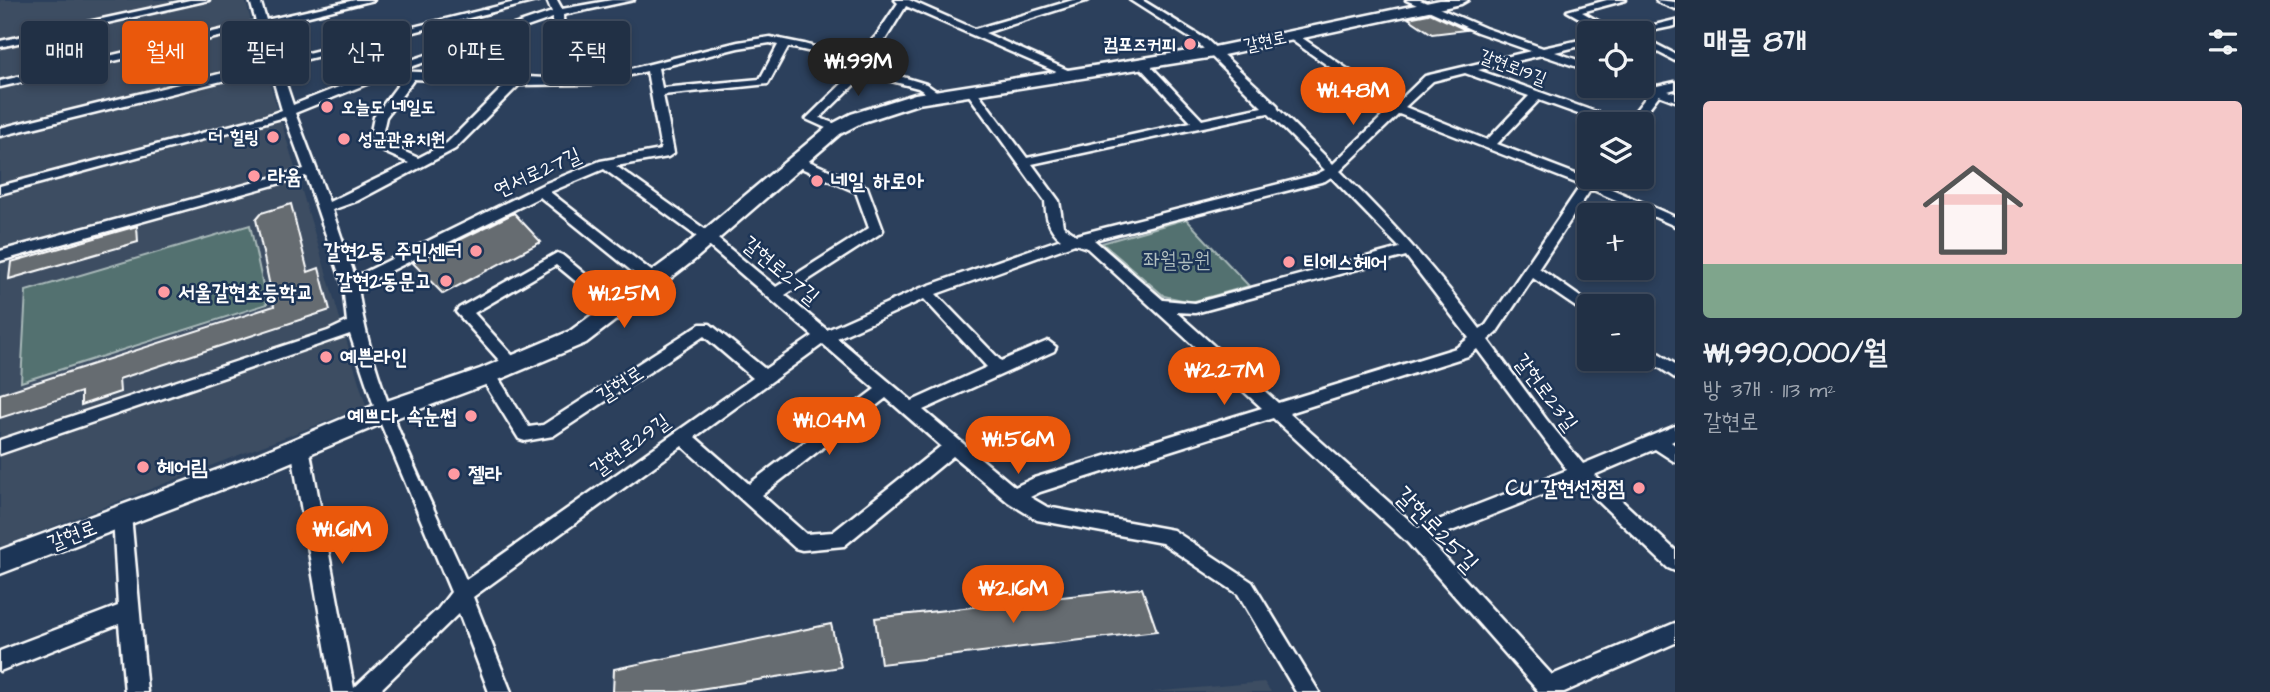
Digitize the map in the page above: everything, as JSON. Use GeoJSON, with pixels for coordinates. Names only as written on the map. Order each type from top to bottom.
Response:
{"type":"FeatureCollection","features":[{"type":"Feature","properties":{"kind":"main road","name":"갈현로"},"geometry":{"type":"LineString","coordinates":[[0,562],[384,412],[488,375],[578,337],[708,238],[836,129],[863,116],[936,95],[1214,52],[1461,0]]}},
{"type":"Feature","properties":{"kind":"street"},"geometry":{"type":"LineString","coordinates":[[0,44],[107,22],[167,4],[204,0]]}},
{"type":"Feature","properties":{"kind":"street"},"geometry":{"type":"LineString","coordinates":[[255,0],[261,21]]}},
{"type":"Feature","properties":{"kind":"street"},"geometry":{"type":"LineString","coordinates":[[275,21],[369,0]]}},
{"type":"Feature","properties":{"kind":"street"},"geometry":{"type":"LineString","coordinates":[[309,55],[535,0]]}},
{"type":"Feature","properties":{"kind":"street"},"geometry":{"type":"LineString","coordinates":[[552,0],[558,8],[560,21]]}},
{"type":"Feature","properties":{"kind":"street"},"geometry":{"type":"LineString","coordinates":[[410,64],[559,13],[629,0]]}},
{"type":"Feature","properties":{"kind":"street"},"geometry":{"type":"LineString","coordinates":[[974,33],[1084,0]]}},
{"type":"Feature","properties":{"kind":"street","name":"갈현로19길"},"geometry":{"type":"LineString","coordinates":[[1411,0],[1577,64]]}},
{"type":"Feature","properties":{"kind":"street"},"geometry":{"type":"LineString","coordinates":[[1591,21],[1572,11],[1620,0]]}},
{"type":"Feature","properties":{"kind":"street"},"geometry":{"type":"LineString","coordinates":[[1661,0],[1675,6]]}},
{"type":"Feature","properties":{"kind":"street"},"geometry":{"type":"LineString","coordinates":[[836,129],[812,119],[860,68],[898,8],[906,1],[1068,74]]}},
{"type":"Feature","properties":{"kind":"street","name":"갈현로23길"},"geometry":{"type":"LineString","coordinates":[[1140,1],[1203,41],[1334,170],[1409,250],[1578,472],[1675,562]]}},
{"type":"Feature","properties":{"kind":"street"},"geometry":{"type":"LineString","coordinates":[[1654,28],[1674,24]]}},
{"type":"Feature","properties":{"kind":"street"},"geometry":{"type":"LineString","coordinates":[[0,84],[222,33]]}},
{"type":"Feature","properties":{"kind":"street"},"geometry":{"type":"LineString","coordinates":[[1291,35],[1397,108],[1489,145],[1577,175]]}},
{"type":"Feature","properties":{"kind":"street"},"geometry":{"type":"LineString","coordinates":[[630,72],[738,45],[770,40],[837,57],[860,68],[922,86],[936,95]]}},
{"type":"Feature","properties":{"kind":"street"},"geometry":{"type":"LineString","coordinates":[[657,92],[764,82],[784,43]]}},
{"type":"Feature","properties":{"kind":"street","name":"갈현로19길"},"geometry":{"type":"LineString","coordinates":[[1465,69],[1577,43]]}},
{"type":"Feature","properties":{"kind":"street"},"geometry":{"type":"LineString","coordinates":[[1654,47],[1675,58]]}},
{"type":"Feature","properties":{"kind":"street"},"geometry":{"type":"LineString","coordinates":[[1142,63],[1199,124]]}},
{"type":"Feature","properties":{"kind":"street","name":"연서로27길"},"geometry":{"type":"LineString","coordinates":[[350,285],[541,191],[605,164],[668,153],[652,66]]}},
{"type":"Feature","properties":{"kind":"street"},"geometry":{"type":"LineString","coordinates":[[825,337],[926,292],[1075,240],[1320,178],[1334,170],[1429,78],[1465,69]]}},
{"type":"Feature","properties":{"kind":"street","name":"갈현로19길"},"geometry":{"type":"LineString","coordinates":[[1465,69],[1584,112]]}},
{"type":"Feature","properties":{"kind":"street"},"geometry":{"type":"LineString","coordinates":[[410,76],[424,77]]}},
{"type":"Feature","properties":{"kind":"street"},"geometry":{"type":"LineString","coordinates":[[0,132],[222,79]]}},
{"type":"Feature","properties":{"kind":"street"},"geometry":{"type":"LineString","coordinates":[[281,84],[350,285],[355,325],[384,412],[462,594],[500,692]]}},
{"type":"Feature","properties":{"kind":"street"},"geometry":{"type":"LineString","coordinates":[[0,190],[267,120],[355,84]]}},
{"type":"Feature","properties":{"kind":"street"},"geometry":{"type":"LineString","coordinates":[[404,84],[380,117],[376,136],[388,149],[419,163]]}},
{"type":"Feature","properties":{"kind":"street"},"geometry":{"type":"LineString","coordinates":[[325,208],[352,198],[451,146],[513,84]]}},
{"type":"Feature","properties":{"kind":"street"},"geometry":{"type":"LineString","coordinates":[[1641,112],[1657,90],[1675,85]]}},
{"type":"Feature","properties":{"kind":"street","name":"갈현로25길"},"geometry":{"type":"LineString","coordinates":[[970,89],[1052,201],[1052,217],[1060,233],[1092,244],[1415,537],[1551,689]]}},
{"type":"Feature","properties":{"kind":"street"},"geometry":{"type":"LineString","coordinates":[[1654,89],[1675,97]]}},
{"type":"Feature","properties":{"kind":"street"},"geometry":{"type":"LineString","coordinates":[[1489,145],[1537,95]]}},
{"type":"Feature","properties":{"kind":"street"},"geometry":{"type":"LineString","coordinates":[[1024,162],[1273,108]]}},
{"type":"Feature","properties":{"kind":"street"},"geometry":{"type":"LineString","coordinates":[[775,295],[876,230],[862,190],[797,161]]}},
{"type":"Feature","properties":{"kind":"street"},"geometry":{"type":"LineString","coordinates":[[605,164],[708,238]]}},
{"type":"Feature","properties":{"kind":"street"},"geometry":{"type":"LineString","coordinates":[[0,256],[311,171]]}},
{"type":"Feature","properties":{"kind":"street"},"geometry":{"type":"LineString","coordinates":[[1014,498],[1034,486],[1462,352],[1490,329],[1585,189]]}},
{"type":"Feature","properties":{"kind":"street"},"geometry":{"type":"LineString","coordinates":[[1609,189],[1675,222]]}},
{"type":"Feature","properties":{"kind":"street"},"geometry":{"type":"LineString","coordinates":[[541,191],[654,281]]}},
{"type":"Feature","properties":{"kind":"street","name":"갈현로27길"},"geometry":{"type":"LineString","coordinates":[[708,238],[1014,498],[1044,514],[1166,537],[1245,588],[1308,692]]}},
{"type":"Feature","properties":{"kind":"street"},"geometry":{"type":"LineString","coordinates":[[1160,305],[1195,308],[1409,250]]}},
{"type":"Feature","properties":{"kind":"street"},"geometry":{"type":"LineString","coordinates":[[513,365],[464,312],[557,258],[618,308]]}},
{"type":"Feature","properties":{"kind":"street"},"geometry":{"type":"LineString","coordinates":[[1532,270],[1577,302]]}},
{"type":"Feature","properties":{"kind":"street"},"geometry":{"type":"LineString","coordinates":[[926,292],[998,369]]}},
{"type":"Feature","properties":{"kind":"street"},"geometry":{"type":"LineString","coordinates":[[0,447],[334,335],[355,325]]}},
{"type":"Feature","properties":{"kind":"street","name":"갈현로"},"geometry":{"type":"LineString","coordinates":[[488,375],[525,434],[547,432],[705,328],[764,378]]}},
{"type":"Feature","properties":{"kind":"street","name":"갈현로29길"},"geometry":{"type":"LineString","coordinates":[[363,692],[445,617],[462,594],[825,337]]}},
{"type":"Feature","properties":{"kind":"street"},"geometry":{"type":"LineString","coordinates":[[909,409],[1048,347]]}},
{"type":"Feature","properties":{"kind":"street"},"geometry":{"type":"LineString","coordinates":[[1654,357],[1675,372]]}},
{"type":"Feature","properties":{"kind":"street"},"geometry":{"type":"LineString","coordinates":[[748,495],[886,389]]}},
{"type":"Feature","properties":{"kind":"street"},"geometry":{"type":"LineString","coordinates":[[1415,537],[1675,433]]}},
{"type":"Feature","properties":{"kind":"street"},"geometry":{"type":"LineString","coordinates":[[682,436],[802,542],[838,540],[953,446]]}},
{"type":"Feature","properties":{"kind":"street"},"geometry":{"type":"LineString","coordinates":[[1657,440],[1675,455]]}},
{"type":"Feature","properties":{"kind":"street"},"geometry":{"type":"LineString","coordinates":[[300,447],[344,692]]}},
{"type":"Feature","properties":{"kind":"street"},"geometry":{"type":"LineString","coordinates":[[122,516],[132,690]]}},
{"type":"Feature","properties":{"kind":"street"},"geometry":{"type":"LineString","coordinates":[[0,661],[128,611]]}},
{"type":"Feature","properties":{"kind":"street"},"geometry":{"type":"LineString","coordinates":[[1551,689],[1675,633]]}},
{"type":"Feature","properties":{"kind":"shaded area"},"geometry":{"type":"Polygon","coordinates":[[[0,0],[245,0],[251,21],[222,21],[222,84],[270,84],[366,406],[0,547],[0,0]]]}},
{"type":"Feature","properties":{"kind":"shaded area"},"geometry":{"type":"Polygon","coordinates":[[[1264,682],[1271,692],[1152,692],[1264,682]]]}},
{"type":"Feature","properties":{"kind":"green space","name":"좌월공원"},"geometry":{"type":"Polygon","coordinates":[[[1186,219],[1249,286],[1191,302],[1164,296],[1102,243],[1186,219]]]}},
{"type":"Feature","properties":{"kind":"green space"},"geometry":{"type":"Polygon","coordinates":[[[250,225],[267,304],[21,382],[26,291],[250,225]]]}},
{"type":"Feature","properties":{"kind":"building"},"geometry":{"type":"Polygon","coordinates":[[[1428,14],[1466,30],[1432,34],[1408,18],[1428,14]]]}},
{"type":"Feature","properties":{"kind":"building"},"geometry":{"type":"Polygon","coordinates":[[[291,204],[308,272],[319,268],[330,310],[119,379],[120,392],[81,405],[81,392],[0,418],[0,394],[274,306],[256,219],[261,213],[291,204]]]}},
{"type":"Feature","properties":{"kind":"building","name":"갈현2동 주민센터"},"geometry":{"type":"Polygon","coordinates":[[[514,213],[541,242],[443,294],[413,263],[514,213]]]}},
{"type":"Feature","properties":{"kind":"building"},"geometry":{"type":"Polygon","coordinates":[[[137,226],[138,242],[9,279],[11,262],[137,226]]]}},
{"type":"Feature","properties":{"kind":"building"},"geometry":{"type":"Polygon","coordinates":[[[1142,588],[1157,631],[881,664],[875,618],[1142,588]]]}},
{"type":"Feature","properties":{"kind":"building"},"geometry":{"type":"Polygon","coordinates":[[[831,624],[841,667],[680,692],[613,692],[614,669],[831,624]]]}},
{"type":"Feature","properties":{"kind":"place","name":"컴포즈커피"},"geometry":{"type":"Point","coordinates":[1190,44]}},
{"type":"Feature","properties":{"kind":"place","name":"오늘도 네일도"},"geometry":{"type":"Point","coordinates":[327,107]}},
{"type":"Feature","properties":{"kind":"place","name":"더 힐링"},"geometry":{"type":"Point","coordinates":[273,137]}},
{"type":"Feature","properties":{"kind":"place","name":"성균관유치원"},"geometry":{"type":"Point","coordinates":[344,139]}},
{"type":"Feature","properties":{"kind":"place","name":"라윰"},"geometry":{"type":"Point","coordinates":[254,176]}},
{"type":"Feature","properties":{"kind":"place","name":"네일 하로아"},"geometry":{"type":"Point","coordinates":[817,181]}},
{"type":"Feature","properties":{"kind":"place","name":"갈현2동 주민센터"},"geometry":{"type":"Point","coordinates":[476,251]}},
{"type":"Feature","properties":{"kind":"place","name":"티에스헤어"},"geometry":{"type":"Point","coordinates":[1289,262]}},
{"type":"Feature","properties":{"kind":"place","name":"갈현2동문고"},"geometry":{"type":"Point","coordinates":[446,281]}},
{"type":"Feature","properties":{"kind":"place","name":"서울갈현초등학교"},"geometry":{"type":"Point","coordinates":[164,292]}},
{"type":"Feature","properties":{"kind":"place","name":"예쁜라인"},"geometry":{"type":"Point","coordinates":[326,357]}},
{"type":"Feature","properties":{"kind":"place","name":"예쁘다 속눈썹"},"geometry":{"type":"Point","coordinates":[471,416]}},
{"type":"Feature","properties":{"kind":"place","name":"헤어림"},"geometry":{"type":"Point","coordinates":[143,467]}},
{"type":"Feature","properties":{"kind":"place","name":"젤라"},"geometry":{"type":"Point","coordinates":[454,474]}},
{"type":"Feature","properties":{"kind":"place","name":"CU 갈현선정점"},"geometry":{"type":"Point","coordinates":[1639,488]}}]}
